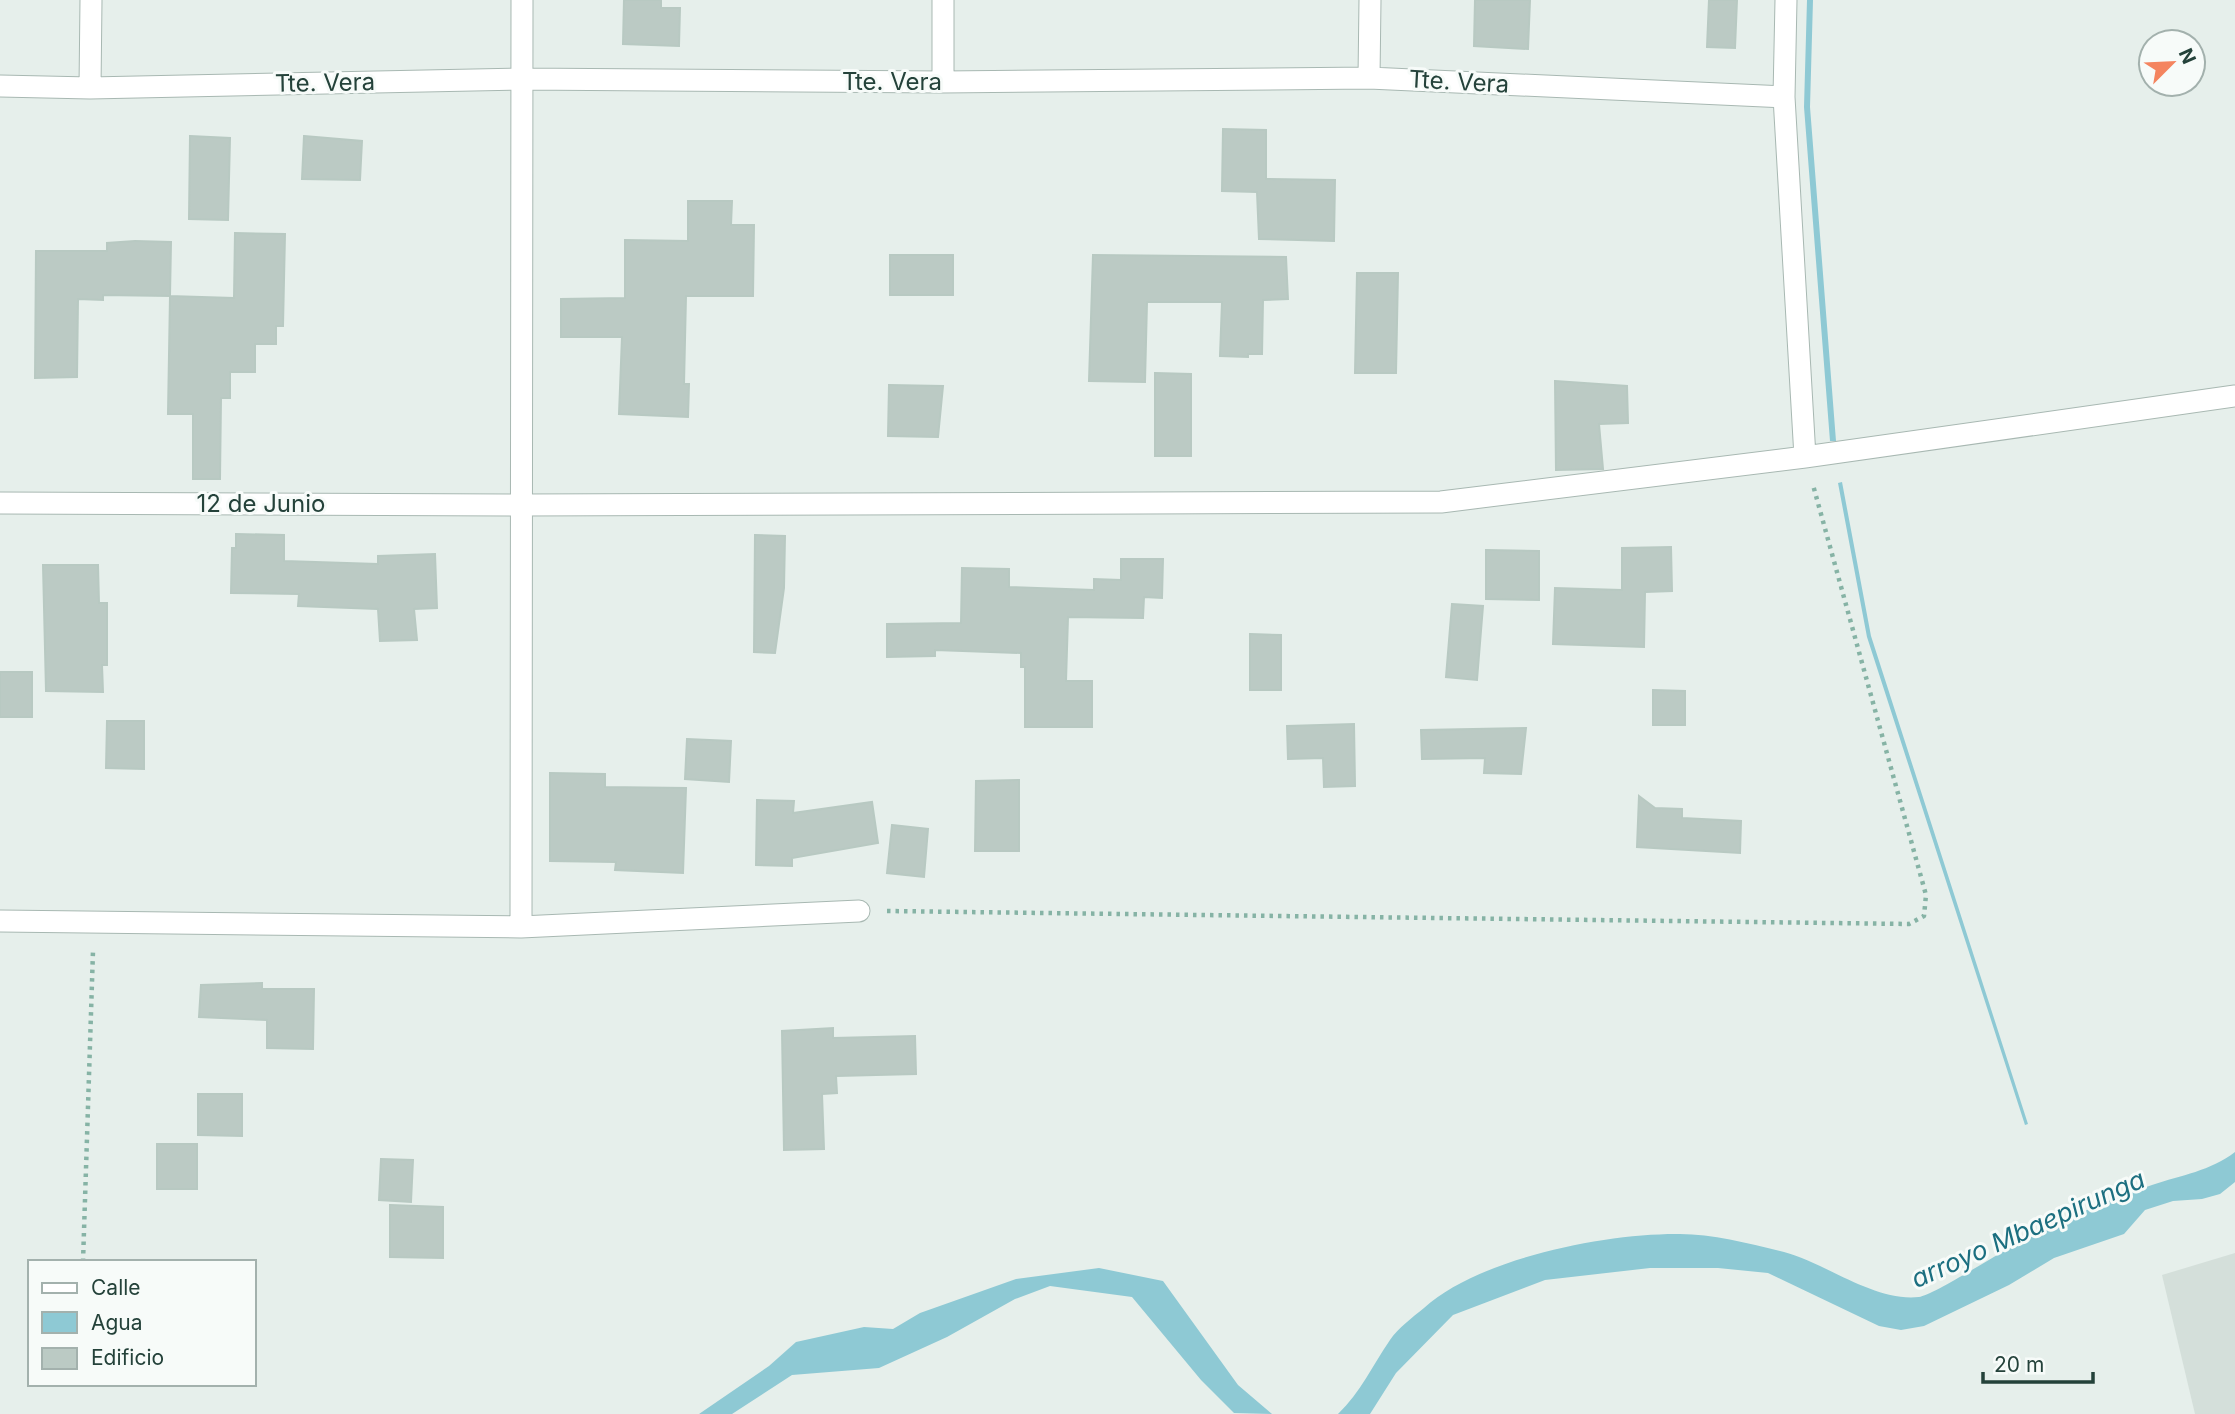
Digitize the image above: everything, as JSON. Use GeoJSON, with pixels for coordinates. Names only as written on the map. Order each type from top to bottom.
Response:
{"type":"FeatureCollection","features":[{"type":"Feature","properties":{"kind":"street"},"geometry":{"type":"LineString","coordinates":[[90,88],[91,0]]}},
{"type":"Feature","properties":{"kind":"street"},"geometry":{"type":"LineString","coordinates":[[521,927],[522,0]]}},
{"type":"Feature","properties":{"kind":"street"},"geometry":{"type":"LineString","coordinates":[[943,0],[943,82]]}},
{"type":"Feature","properties":{"kind":"street"},"geometry":{"type":"LineString","coordinates":[[1369,78],[1370,0]]}},
{"type":"Feature","properties":{"kind":"street"},"geometry":{"type":"LineString","coordinates":[[1786,0],[1784,97],[1805,457]]}},
{"type":"Feature","properties":{"kind":"street","name":"Tte. Vera"},"geometry":{"type":"LineString","coordinates":[[0,86],[90,88],[521,79],[943,82],[1369,78],[1784,97]]}},
{"type":"Feature","properties":{"kind":"street","name":"12 de Junio"},"geometry":{"type":"LineString","coordinates":[[0,503],[521,505],[1441,502],[1805,457],[2235,396]]}},
{"type":"Feature","properties":{"kind":"street"},"geometry":{"type":"LineString","coordinates":[[0,921],[521,927],[859,911]]}},
{"type":"Feature","properties":{"kind":"path"},"geometry":{"type":"LineString","coordinates":[[859,911],[1909,924],[1924,916],[1926,895],[1805,457]]}},
{"type":"Feature","properties":{"kind":"path"},"geometry":{"type":"LineString","coordinates":[[83,1260],[93,922]]}},
{"type":"Feature","properties":{"kind":"shaded area"},"geometry":{"type":"Polygon","coordinates":[[[2235,1253],[2235,1414],[2195,1414],[2162,1275],[2235,1253]]]}},
{"type":"Feature","properties":{"kind":"water"},"geometry":{"type":"Polygon","coordinates":[[[1807,0],[1813,0],[1810,107],[1836,441],[1830,441],[1804,107],[1807,0]]]}},
{"type":"Feature","properties":{"kind":"water"},"geometry":{"type":"Polygon","coordinates":[[[1842,482],[1871,636],[2028,1124],[2025,1125],[1867,637],[1838,483],[1842,482]]]}},
{"type":"Feature","properties":{"kind":"water"},"geometry":{"type":"Polygon","coordinates":[[[2235,1152],[2235,1182],[2220,1194],[2202,1199],[2173,1201],[2145,1210],[2124,1234],[2054,1258],[2009,1285],[1924,1326],[1901,1330],[1879,1326],[1768,1273],[1718,1268],[1650,1268],[1545,1280],[1453,1315],[1396,1373],[1370,1414],[1338,1414],[1360,1388],[1393,1336],[1406,1323],[1448,1290],[1510,1262],[1617,1238],[1680,1234],[1706,1236],[1800,1257],[1885,1294],[1919,1297],[2072,1217],[2136,1191],[2206,1168],[2235,1152]]]}},
{"type":"Feature","properties":{"kind":"water"},"geometry":{"type":"Polygon","coordinates":[[[1099,1268],[1163,1281],[1238,1385],[1272,1414],[1234,1413],[1201,1380],[1132,1297],[1050,1286],[1015,1299],[947,1337],[879,1368],[792,1375],[732,1414],[699,1414],[769,1366],[796,1342],[864,1327],[893,1329],[920,1313],[1016,1279],[1099,1268]]]}},
{"type":"Feature","properties":{"kind":"building"},"geometry":{"type":"Polygon","coordinates":[[[624,0],[661,0],[661,8],[680,8],[679,46],[623,44],[624,0]]]}},
{"type":"Feature","properties":{"kind":"building"},"geometry":{"type":"Polygon","coordinates":[[[1475,0],[1530,0],[1528,49],[1474,46],[1475,0]]]}},
{"type":"Feature","properties":{"kind":"building"},"geometry":{"type":"Polygon","coordinates":[[[1709,0],[1737,0],[1735,48],[1707,47],[1709,0]]]}},
{"type":"Feature","properties":{"kind":"building"},"geometry":{"type":"Polygon","coordinates":[[[1223,129],[1266,130],[1266,179],[1335,180],[1334,241],[1259,239],[1257,192],[1222,191],[1223,129]]]}},
{"type":"Feature","properties":{"kind":"building"},"geometry":{"type":"Polygon","coordinates":[[[190,136],[230,138],[228,220],[189,219],[190,136]]]}},
{"type":"Feature","properties":{"kind":"building"},"geometry":{"type":"Polygon","coordinates":[[[304,136],[362,141],[360,180],[302,179],[304,136]]]}},
{"type":"Feature","properties":{"kind":"building"},"geometry":{"type":"Polygon","coordinates":[[[688,201],[732,201],[731,225],[754,225],[753,296],[686,296],[684,384],[689,384],[688,417],[619,414],[622,337],[561,337],[561,299],[625,298],[625,240],[688,241],[688,201]]]}},
{"type":"Feature","properties":{"kind":"building"},"geometry":{"type":"Polygon","coordinates":[[[235,233],[285,234],[283,326],[276,326],[276,344],[255,344],[255,372],[230,372],[230,398],[221,398],[220,479],[193,479],[193,414],[168,414],[170,296],[234,298],[235,233]]]}},
{"type":"Feature","properties":{"kind":"building"},"geometry":{"type":"Polygon","coordinates":[[[171,242],[170,296],[103,295],[103,300],[78,299],[77,377],[35,378],[36,251],[107,251],[107,243],[171,242]]]}},
{"type":"Feature","properties":{"kind":"building"},"geometry":{"type":"Polygon","coordinates":[[[890,255],[953,255],[953,295],[890,295],[890,255]]]}},
{"type":"Feature","properties":{"kind":"building"},"geometry":{"type":"Polygon","coordinates":[[[1093,255],[1286,257],[1288,299],[1263,300],[1262,354],[1248,354],[1248,357],[1220,356],[1222,302],[1147,302],[1145,382],[1089,381],[1093,255]]]}},
{"type":"Feature","properties":{"kind":"building"},"geometry":{"type":"Polygon","coordinates":[[[1357,273],[1398,273],[1396,373],[1355,373],[1357,273]]]}},
{"type":"Feature","properties":{"kind":"building"},"geometry":{"type":"Polygon","coordinates":[[[1155,373],[1191,374],[1191,456],[1155,456],[1155,373]]]}},
{"type":"Feature","properties":{"kind":"building"},"geometry":{"type":"Polygon","coordinates":[[[1555,381],[1627,386],[1628,423],[1599,424],[1603,469],[1556,470],[1555,381]]]}},
{"type":"Feature","properties":{"kind":"building"},"geometry":{"type":"Polygon","coordinates":[[[889,385],[943,386],[938,437],[888,436],[889,385]]]}},
{"type":"Feature","properties":{"kind":"building"},"geometry":{"type":"Polygon","coordinates":[[[236,534],[284,535],[284,561],[378,564],[378,556],[435,554],[437,608],[414,609],[417,640],[380,641],[378,609],[298,606],[299,594],[231,593],[232,548],[236,548],[236,534]]]}},
{"type":"Feature","properties":{"kind":"building"},"geometry":{"type":"Polygon","coordinates":[[[755,535],[785,536],[784,588],[775,653],[754,652],[755,535]]]}},
{"type":"Feature","properties":{"kind":"building"},"geometry":{"type":"Polygon","coordinates":[[[1671,547],[1672,591],[1645,592],[1644,647],[1553,644],[1555,588],[1622,590],[1622,548],[1671,547]]]}},
{"type":"Feature","properties":{"kind":"building"},"geometry":{"type":"Polygon","coordinates":[[[1486,550],[1539,551],[1539,600],[1486,599],[1486,550]]]}},
{"type":"Feature","properties":{"kind":"building"},"geometry":{"type":"Polygon","coordinates":[[[1121,559],[1163,559],[1162,598],[1144,597],[1143,618],[1068,617],[1066,681],[1092,681],[1092,727],[1025,727],[1025,667],[1021,667],[1021,653],[935,650],[935,656],[887,657],[887,624],[961,623],[962,568],[1009,569],[1009,587],[1094,590],[1094,579],[1121,580],[1121,559]]]}},
{"type":"Feature","properties":{"kind":"building"},"geometry":{"type":"Polygon","coordinates":[[[43,565],[98,565],[99,603],[107,603],[107,665],[102,665],[103,692],[46,691],[43,565]]]}},
{"type":"Feature","properties":{"kind":"building"},"geometry":{"type":"Polygon","coordinates":[[[1452,604],[1483,606],[1477,680],[1446,677],[1452,604]]]}},
{"type":"Feature","properties":{"kind":"building"},"geometry":{"type":"Polygon","coordinates":[[[1250,634],[1281,635],[1281,690],[1250,690],[1250,634]]]}},
{"type":"Feature","properties":{"kind":"building"},"geometry":{"type":"Polygon","coordinates":[[[0,672],[32,672],[32,717],[0,717],[0,672]]]}},
{"type":"Feature","properties":{"kind":"building"},"geometry":{"type":"Polygon","coordinates":[[[1653,690],[1685,691],[1685,725],[1653,725],[1653,690]]]}},
{"type":"Feature","properties":{"kind":"building"},"geometry":{"type":"Polygon","coordinates":[[[107,721],[144,721],[144,769],[106,768],[107,721]]]}},
{"type":"Feature","properties":{"kind":"building"},"geometry":{"type":"Polygon","coordinates":[[[1354,724],[1355,786],[1324,787],[1323,758],[1288,759],[1287,726],[1354,724]]]}},
{"type":"Feature","properties":{"kind":"building"},"geometry":{"type":"Polygon","coordinates":[[[1526,728],[1521,774],[1484,773],[1485,758],[1422,759],[1421,730],[1526,728]]]}},
{"type":"Feature","properties":{"kind":"building"},"geometry":{"type":"Polygon","coordinates":[[[687,739],[731,741],[729,782],[685,779],[687,739]]]}},
{"type":"Feature","properties":{"kind":"building"},"geometry":{"type":"Polygon","coordinates":[[[550,773],[605,774],[605,787],[686,788],[683,873],[615,870],[616,862],[550,861],[550,773]]]}},
{"type":"Feature","properties":{"kind":"building"},"geometry":{"type":"Polygon","coordinates":[[[1019,780],[1019,851],[975,851],[976,781],[1019,780]]]}},
{"type":"Feature","properties":{"kind":"building"},"geometry":{"type":"Polygon","coordinates":[[[1639,796],[1655,808],[1682,809],[1682,818],[1741,821],[1740,853],[1637,847],[1639,796]]]}},
{"type":"Feature","properties":{"kind":"building"},"geometry":{"type":"Polygon","coordinates":[[[757,800],[794,801],[793,813],[872,802],[878,843],[792,858],[792,866],[756,865],[757,800]]]}},
{"type":"Feature","properties":{"kind":"building"},"geometry":{"type":"Polygon","coordinates":[[[892,825],[928,829],[924,877],[887,873],[892,825]]]}},
{"type":"Feature","properties":{"kind":"building"},"geometry":{"type":"Polygon","coordinates":[[[262,983],[262,989],[314,989],[313,1049],[267,1048],[267,1020],[199,1017],[201,985],[262,983]]]}},
{"type":"Feature","properties":{"kind":"building"},"geometry":{"type":"Polygon","coordinates":[[[833,1028],[833,1038],[915,1036],[916,1074],[836,1076],[837,1093],[822,1094],[824,1149],[784,1150],[782,1031],[833,1028]]]}},
{"type":"Feature","properties":{"kind":"building"},"geometry":{"type":"Polygon","coordinates":[[[198,1094],[242,1094],[242,1136],[198,1135],[198,1094]]]}},
{"type":"Feature","properties":{"kind":"building"},"geometry":{"type":"Polygon","coordinates":[[[157,1144],[197,1144],[197,1189],[157,1189],[157,1144]]]}},
{"type":"Feature","properties":{"kind":"building"},"geometry":{"type":"Polygon","coordinates":[[[381,1159],[413,1160],[411,1202],[379,1200],[381,1159]]]}},
{"type":"Feature","properties":{"kind":"building"},"geometry":{"type":"Polygon","coordinates":[[[390,1205],[443,1207],[443,1258],[390,1257],[390,1205]]]}},
{"type":"Feature","properties":{"kind":"water label","name":"arroyo Mbaepirunga"},"geometry":{"type":"Point","coordinates":[2028,1229]}}]}
